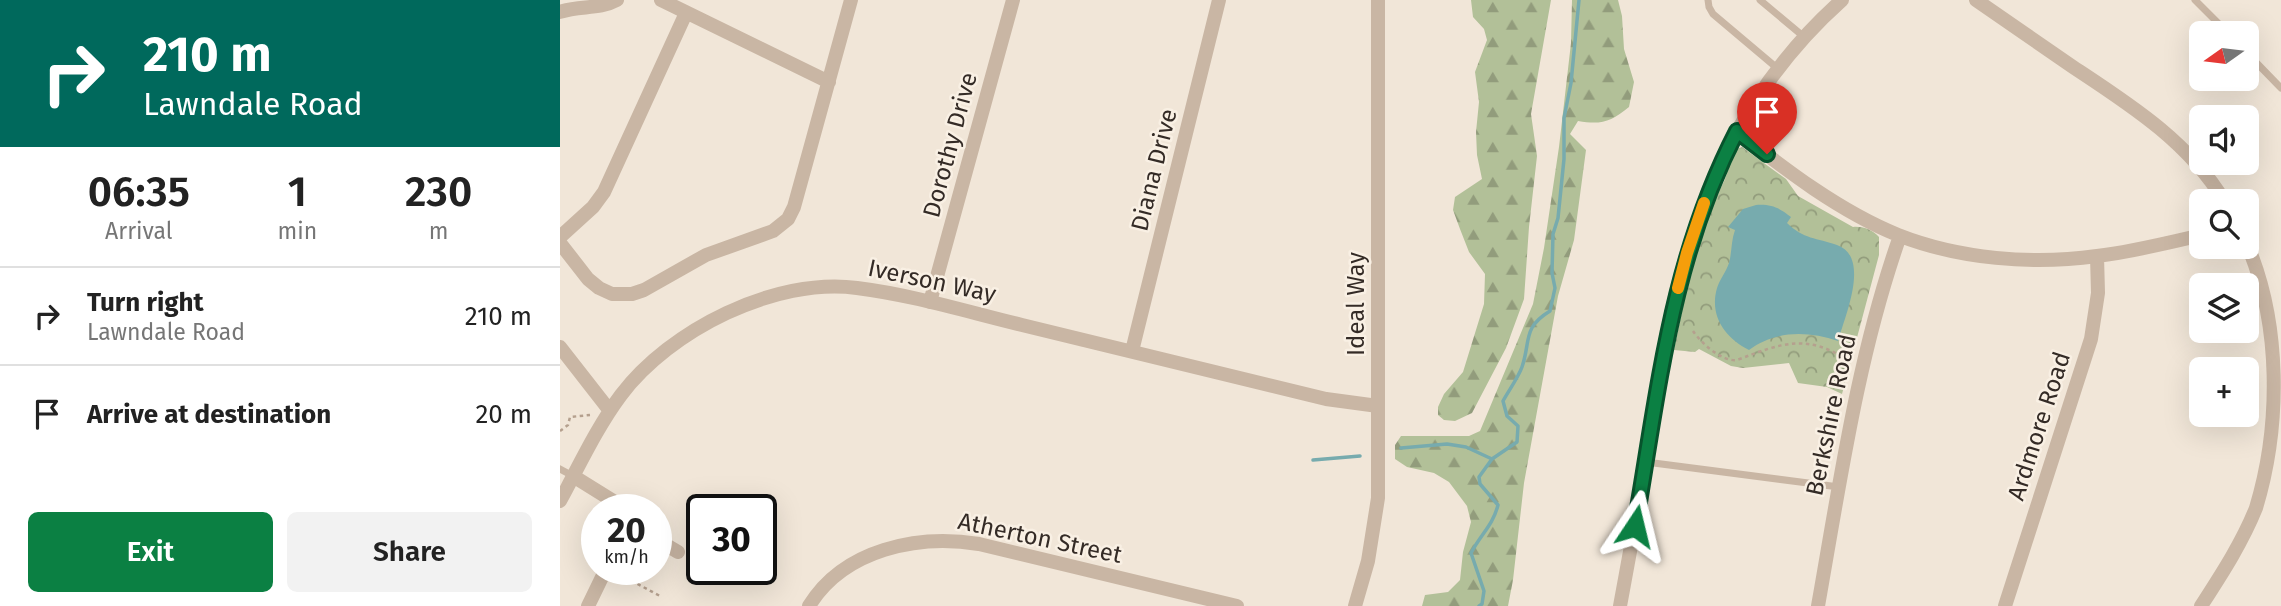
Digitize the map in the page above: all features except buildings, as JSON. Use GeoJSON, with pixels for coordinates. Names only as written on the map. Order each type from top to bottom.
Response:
{"type":"FeatureCollection","features":[{"type":"Feature","properties":{"kind":"street"},"geometry":{"type":"LineString","coordinates":[[560,12],[599,7],[617,0]]}},
{"type":"Feature","properties":{"kind":"street"},"geometry":{"type":"LineString","coordinates":[[661,0],[829,82]]}},
{"type":"Feature","properties":{"kind":"street"},"geometry":{"type":"LineString","coordinates":[[560,243],[588,279],[599,288],[612,294],[632,294],[645,290],[706,255],[778,228],[788,219],[794,208],[851,0]]}},
{"type":"Feature","properties":{"kind":"street","name":"Dorothy Drive"},"geometry":{"type":"LineString","coordinates":[[930,302],[1013,0]]}},
{"type":"Feature","properties":{"kind":"street","name":"Diana Drive"},"geometry":{"type":"LineString","coordinates":[[1132,351],[1219,0]]}},
{"type":"Feature","properties":{"kind":"street","name":"Ideal Way"},"geometry":{"type":"LineString","coordinates":[[1355,606],[1368,561],[1375,519],[1378,405],[1378,0]]}},
{"type":"Feature","properties":{"kind":"street"},"geometry":{"type":"LineString","coordinates":[[1620,606],[1667,333],[1687,253],[1715,175],[1737,131],[1777,68],[1803,36],[1842,0]]}},
{"type":"Feature","properties":{"kind":"street"},"geometry":{"type":"LineString","coordinates":[[1976,0],[2163,130],[2200,167],[2216,189]]}},
{"type":"Feature","properties":{"kind":"street"},"geometry":{"type":"LineString","coordinates":[[560,237],[593,207],[604,192],[686,13]]}},
{"type":"Feature","properties":{"kind":"street"},"geometry":{"type":"LineString","coordinates":[[1737,131],[1841,206],[1900,236],[1950,250],[2027,260],[2097,257],[2189,238]]}},
{"type":"Feature","properties":{"kind":"street","name":"Berkshire Road"},"geometry":{"type":"LineString","coordinates":[[1818,606],[1869,342],[1888,268],[1900,236]]}},
{"type":"Feature","properties":{"kind":"street","name":"Ardmore Road"},"geometry":{"type":"LineString","coordinates":[[2005,606],[2091,339],[2098,293],[2097,257]]}},
{"type":"Feature","properties":{"kind":"street"},"geometry":{"type":"LineString","coordinates":[[2201,606],[2249,523],[2260,498],[2275,435],[2280,377],[2277,327],[2253,259]]}},
{"type":"Feature","properties":{"kind":"street","name":"Iverson Way"},"geometry":{"type":"LineString","coordinates":[[560,501],[567,472],[610,411],[639,376],[672,346],[718,318],[772,296],[795,290],[856,287],[930,302],[1326,398],[1378,405]]}},
{"type":"Feature","properties":{"kind":"street"},"geometry":{"type":"LineString","coordinates":[[560,347],[610,411]]}},
{"type":"Feature","properties":{"kind":"street"},"geometry":{"type":"LineString","coordinates":[[567,472],[602,494]]}},
{"type":"Feature","properties":{"kind":"street","name":"Atherton Street"},"geometry":{"type":"LineString","coordinates":[[816,603],[839,573],[875,553],[923,540],[948,540],[979,544],[1237,606]]}},
{"type":"Feature","properties":{"kind":"street"},"geometry":{"type":"LineString","coordinates":[[672,549],[678,552]]}},
{"type":"Feature","properties":{"kind":"street"},"geometry":{"type":"LineString","coordinates":[[587,606],[600,585]]}},
{"type":"Feature","properties":{"kind":"lane"},"geometry":{"type":"LineString","coordinates":[[1708,0],[1713,13],[1777,68]]}},
{"type":"Feature","properties":{"kind":"lane"},"geometry":{"type":"LineString","coordinates":[[1760,0],[1803,36]]}},
{"type":"Feature","properties":{"kind":"lane"},"geometry":{"type":"LineString","coordinates":[[2195,0],[2216,21]]}},
{"type":"Feature","properties":{"kind":"lane"},"geometry":{"type":"LineString","coordinates":[[2259,65],[2281,88]]}},
{"type":"Feature","properties":{"kind":"lane"},"geometry":{"type":"LineString","coordinates":[[1646,462],[1839,487]]}},
{"type":"Feature","properties":{"kind":"path"},"geometry":{"type":"LineString","coordinates":[[1693,331],[1730,361],[1780,345],[1805,342],[1831,349],[1851,362]]}},
{"type":"Feature","properties":{"kind":"path"},"geometry":{"type":"LineString","coordinates":[[560,432],[568,425],[570,417],[590,415]]}},
{"type":"Feature","properties":{"kind":"path"},"geometry":{"type":"LineString","coordinates":[[639,585],[660,596]]}},
{"type":"Feature","properties":{"kind":"green space"},"geometry":{"type":"Polygon","coordinates":[[[1471,0],[1551,0],[1531,114],[1537,156],[1524,299],[1506,348],[1472,413],[1455,421],[1444,420],[1438,415],[1438,407],[1444,394],[1463,372],[1484,304],[1485,274],[1469,252],[1453,210],[1455,197],[1482,179],[1477,155],[1479,102],[1475,72],[1487,40],[1484,29],[1473,17],[1471,0]]]}},
{"type":"Feature","properties":{"kind":"green space"},"geometry":{"type":"Polygon","coordinates":[[[1572,0],[1618,0],[1624,49],[1634,82],[1629,107],[1605,121],[1578,121],[1570,134],[1586,150],[1574,240],[1558,296],[1524,483],[1508,606],[1422,606],[1425,595],[1448,592],[1460,580],[1463,552],[1471,522],[1467,506],[1449,482],[1434,473],[1407,467],[1395,459],[1395,445],[1401,436],[1469,436],[1480,431],[1533,304],[1559,147],[1571,43],[1572,0]]]}},
{"type":"Feature","properties":{"kind":"green space"},"geometry":{"type":"Polygon","coordinates":[[[1742,147],[1786,179],[1798,196],[1853,227],[1868,229],[1879,237],[1879,255],[1842,394],[1827,387],[1798,383],[1789,363],[1743,368],[1731,366],[1699,349],[1695,352],[1674,350],[1692,262],[1714,196],[1724,182],[1727,166],[1735,150],[1742,147]]]}},
{"type":"Feature","properties":{"kind":"water"},"geometry":{"type":"Polygon","coordinates":[[[1756,205],[1779,209],[1791,217],[1787,223],[1799,232],[1837,245],[1847,252],[1854,274],[1853,288],[1838,341],[1815,335],[1792,334],[1759,343],[1749,350],[1733,339],[1721,325],[1715,308],[1715,298],[1730,259],[1735,230],[1728,227],[1743,209],[1756,205]]]}},
{"type":"Feature","properties":{"kind":"waterway"},"geometry":{"type":"LineString","coordinates":[[1479,606],[1482,604],[1484,591],[1471,553],[1490,524],[1498,505],[1480,484],[1479,477],[1492,459],[1517,442],[1518,426],[1507,416],[1503,401],[1522,367],[1531,329],[1550,311],[1555,288],[1552,273],[1553,234],[1558,218],[1564,159],[1564,118],[1571,83],[1579,0]]}},
{"type":"Feature","properties":{"kind":"waterway"},"geometry":{"type":"LineString","coordinates":[[1401,448],[1447,444],[1466,447],[1492,459]]}},
{"type":"Feature","properties":{"kind":"waterway"},"geometry":{"type":"LineString","coordinates":[[1313,460],[1360,456]]}},
{"type":"Feature","properties":{"kind":"slow traffic"},"geometry":{"type":"LineString","coordinates":[[1678,288],[1704,203]]}},
{"type":"Feature","properties":{"kind":"route"},"geometry":{"type":"LineString","coordinates":[[1635,526],[1667,333],[1699,215],[1737,131],[1767,154]]}}]}
